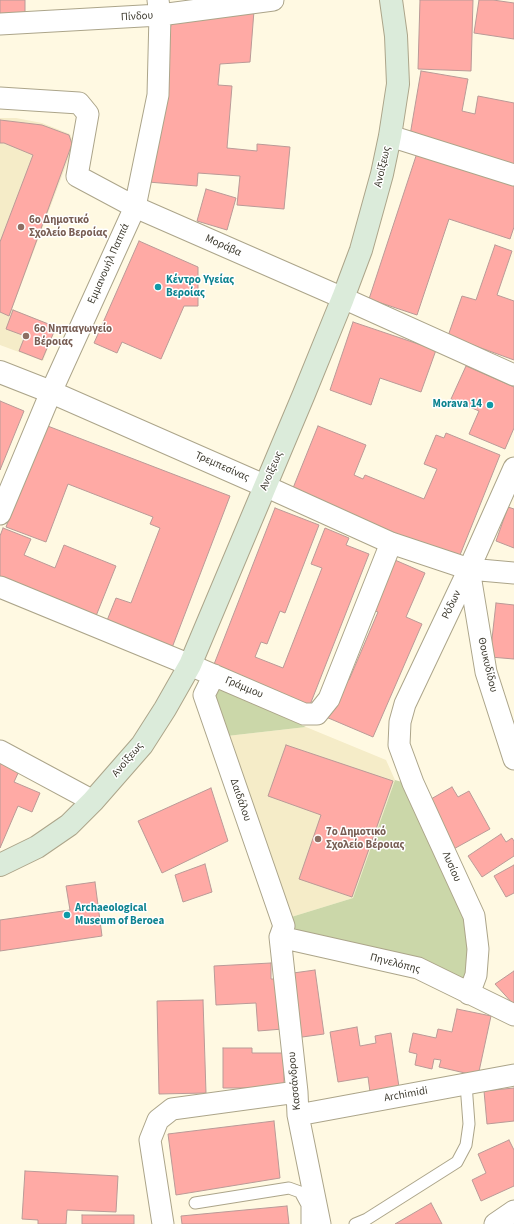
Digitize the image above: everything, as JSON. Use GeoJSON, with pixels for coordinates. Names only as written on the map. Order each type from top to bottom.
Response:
{"type":"FeatureCollection","features":[{"type":"Feature","properties":{"kind":"main road","name":"Ανοίξεως"},"geometry":{"type":"LineString","coordinates":[[0,865],[37,847],[69,825],[93,802],[142,744],[166,709],[190,665],[343,298],[361,250],[382,174],[390,136],[398,84],[396,36],[391,0]]}},
{"type":"Feature","properties":{"kind":"street","name":"Πίνδου"},"geometry":{"type":"LineString","coordinates":[[0,24],[159,8],[273,0]]}},
{"type":"Feature","properties":{"kind":"street","name":"Εμμανουήλ Παππά"},"geometry":{"type":"LineString","coordinates":[[0,514],[51,392],[134,207],[158,95],[159,8]]}},
{"type":"Feature","properties":{"kind":"street","name":"Μοράβα"},"geometry":{"type":"LineString","coordinates":[[0,98],[79,103],[88,114],[77,176],[134,207],[343,298],[514,375]]}},
{"type":"Feature","properties":{"kind":"street"},"geometry":{"type":"LineString","coordinates":[[390,136],[514,175]]}},
{"type":"Feature","properties":{"kind":"street","name":"Τρεμπεσίνας"},"geometry":{"type":"LineString","coordinates":[[0,372],[51,392],[391,543],[469,569],[514,573]]}},
{"type":"Feature","properties":{"kind":"street","name":"Ρόδων"},"geometry":{"type":"LineString","coordinates":[[399,745],[400,722],[405,704],[469,569],[514,468]]}},
{"type":"Feature","properties":{"kind":"street","name":"Γράμμου"},"geometry":{"type":"LineString","coordinates":[[0,586],[304,714],[317,714],[329,699],[391,543]]}},
{"type":"Feature","properties":{"kind":"street","name":"Θουκυδίδου"},"geometry":{"type":"LineString","coordinates":[[469,569],[486,672],[514,759]]}},
{"type":"Feature","properties":{"kind":"street","name":"Δαιδάλου"},"geometry":{"type":"LineString","coordinates":[[214,675],[204,695],[282,932]]}},
{"type":"Feature","properties":{"kind":"street","name":"Λυσίου"},"geometry":{"type":"LineString","coordinates":[[399,745],[413,783],[474,916],[478,949],[476,975],[470,994]]}},
{"type":"Feature","properties":{"kind":"street"},"geometry":{"type":"LineString","coordinates":[[0,751],[93,802]]}},
{"type":"Feature","properties":{"kind":"street","name":"Πηνελόπης"},"geometry":{"type":"LineString","coordinates":[[282,932],[418,968],[514,1015]]}},
{"type":"Feature","properties":{"kind":"street","name":"Κασσάνδρου"},"geometry":{"type":"LineString","coordinates":[[282,932],[298,1115],[320,1224]]}},
{"type":"Feature","properties":{"kind":"street","name":"Archimidi"},"geometry":{"type":"LineString","coordinates":[[298,1115],[514,1075]]}},
{"type":"Feature","properties":{"kind":"street"},"geometry":{"type":"LineString","coordinates":[[163,1224],[150,1140],[158,1120],[172,1109],[297,1092]]}},
{"type":"Feature","properties":{"kind":"street"},"geometry":{"type":"LineString","coordinates":[[494,1224],[514,1211]]}},
{"type":"Feature","properties":{"kind":"lane"},"geometry":{"type":"LineString","coordinates":[[355,1224],[367,1219],[457,1162],[466,1145],[469,1124],[466,1084]]}},
{"type":"Feature","properties":{"kind":"lane"},"geometry":{"type":"LineString","coordinates":[[195,1203],[289,1188],[300,1192],[307,1205],[307,1224]]}},
{"type":"Feature","properties":{"kind":"shaded area","name":"6ο Δημοτικό Σχολείο Βεροίας"},"geometry":{"type":"Polygon","coordinates":[[[0,118],[16,118],[42,123],[70,134],[74,144],[12,309],[56,327],[43,361],[0,345],[0,118]]]}},
{"type":"Feature","properties":{"kind":"shaded area","name":"7ο Δημοτικό Σχολείο Βέροιας"},"geometry":{"type":"Polygon","coordinates":[[[306,727],[386,760],[395,780],[353,898],[288,918],[227,736],[306,727]]]}},
{"type":"Feature","properties":{"kind":"green space"},"geometry":{"type":"Polygon","coordinates":[[[217,687],[306,727],[227,736],[213,699],[217,687]]]}},
{"type":"Feature","properties":{"kind":"green space"},"geometry":{"type":"Polygon","coordinates":[[[395,780],[409,784],[469,917],[468,981],[293,932],[288,918],[353,898],[395,780]]]}},
{"type":"Feature","properties":{"kind":"building"},"geometry":{"type":"Polygon","coordinates":[[[0,0],[25,0],[25,18],[0,19],[0,0]]]}},
{"type":"Feature","properties":{"kind":"building"},"geometry":{"type":"Polygon","coordinates":[[[420,0],[473,0],[471,71],[418,69],[420,0]]]}},
{"type":"Feature","properties":{"kind":"building"},"geometry":{"type":"Polygon","coordinates":[[[479,0],[514,3],[514,39],[474,33],[479,0]]]}},
{"type":"Feature","properties":{"kind":"building"},"geometry":{"type":"Polygon","coordinates":[[[254,11],[250,62],[220,64],[218,85],[232,86],[227,148],[257,151],[257,144],[290,147],[284,209],[237,205],[240,176],[198,173],[197,186],[148,182],[171,24],[254,11]]]}},
{"type":"Feature","properties":{"kind":"building"},"geometry":{"type":"Polygon","coordinates":[[[421,71],[468,79],[462,111],[475,114],[478,96],[514,103],[514,166],[409,141],[421,71]]]}},
{"type":"Feature","properties":{"kind":"building","name":"6ο Δημοτικό Σχολείο Βεροίας"},"geometry":{"type":"Polygon","coordinates":[[[0,120],[42,125],[69,135],[72,144],[9,316],[0,312],[0,242],[33,155],[4,143],[0,143],[0,120]]]}},
{"type":"Feature","properties":{"kind":"building"},"geometry":{"type":"Polygon","coordinates":[[[417,153],[514,185],[514,227],[510,239],[449,219],[417,315],[369,299],[417,153]]]}},
{"type":"Feature","properties":{"kind":"building"},"geometry":{"type":"Polygon","coordinates":[[[206,189],[236,198],[227,230],[197,221],[206,189]]]}},
{"type":"Feature","properties":{"kind":"building","name":"Κέντρο Υγείας Βεροίας"},"geometry":{"type":"Polygon","coordinates":[[[139,241],[198,267],[198,306],[184,306],[161,359],[122,342],[117,353],[94,343],[139,241]]]}},
{"type":"Feature","properties":{"kind":"building"},"geometry":{"type":"Polygon","coordinates":[[[495,245],[512,251],[497,295],[514,301],[514,360],[448,336],[462,296],[476,300],[495,245]]]}},
{"type":"Feature","properties":{"kind":"building","name":"6ο Νηπιαγωγείο Βέροιας"},"geometry":{"type":"Polygon","coordinates":[[[13,310],[56,327],[42,360],[19,351],[25,336],[6,329],[13,310]]]}},
{"type":"Feature","properties":{"kind":"building"},"geometry":{"type":"Polygon","coordinates":[[[353,322],[436,350],[421,392],[380,378],[371,405],[330,390],[353,322]]]}},
{"type":"Feature","properties":{"kind":"building","name":"Morava 14"},"geometry":{"type":"Polygon","coordinates":[[[466,366],[514,387],[514,428],[505,449],[469,434],[479,411],[451,399],[466,366]]]}},
{"type":"Feature","properties":{"kind":"building"},"geometry":{"type":"Polygon","coordinates":[[[0,401],[24,411],[0,470],[0,401]]]}},
{"type":"Feature","properties":{"kind":"building"},"geometry":{"type":"Polygon","coordinates":[[[45,425],[230,496],[170,653],[104,628],[116,598],[131,603],[160,528],[150,524],[153,517],[68,484],[46,542],[6,527],[45,425]]]}},
{"type":"Feature","properties":{"kind":"building"},"geometry":{"type":"Polygon","coordinates":[[[318,426],[366,445],[354,475],[363,479],[365,475],[424,499],[437,469],[424,464],[436,435],[444,438],[446,433],[500,455],[458,560],[291,493],[318,426]]]}},
{"type":"Feature","properties":{"kind":"building"},"geometry":{"type":"Polygon","coordinates":[[[508,507],[514,509],[514,548],[496,541],[508,507]]]}},
{"type":"Feature","properties":{"kind":"building"},"geometry":{"type":"Polygon","coordinates":[[[275,508],[319,525],[285,613],[280,611],[267,644],[261,642],[255,657],[283,668],[322,568],[311,564],[325,528],[349,538],[346,545],[369,554],[308,710],[211,672],[275,508]]]}},
{"type":"Feature","properties":{"kind":"building"},"geometry":{"type":"Polygon","coordinates":[[[3,528],[31,539],[24,555],[55,568],[64,545],[116,566],[94,621],[0,577],[0,536],[3,528]]]}},
{"type":"Feature","properties":{"kind":"building"},"geometry":{"type":"Polygon","coordinates":[[[388,557],[425,573],[406,617],[422,624],[373,737],[326,717],[343,677],[349,680],[378,612],[367,608],[388,557]]]}},
{"type":"Feature","properties":{"kind":"building"},"geometry":{"type":"Polygon","coordinates":[[[496,603],[514,605],[514,659],[490,657],[496,603]]]}},
{"type":"Feature","properties":{"kind":"building"},"geometry":{"type":"Polygon","coordinates":[[[286,745],[393,781],[352,897],[299,879],[321,815],[268,796],[286,745]]]}},
{"type":"Feature","properties":{"kind":"building"},"geometry":{"type":"Polygon","coordinates":[[[0,763],[19,771],[14,782],[40,793],[32,812],[18,806],[0,848],[0,763]]]}},
{"type":"Feature","properties":{"kind":"building"},"geometry":{"type":"Polygon","coordinates":[[[452,787],[458,797],[469,791],[490,829],[450,851],[424,803],[452,787]]]}},
{"type":"Feature","properties":{"kind":"building"},"geometry":{"type":"Polygon","coordinates":[[[211,788],[228,841],[162,873],[138,821],[211,788]]]}},
{"type":"Feature","properties":{"kind":"building"},"geometry":{"type":"Polygon","coordinates":[[[501,834],[506,842],[512,838],[514,841],[514,856],[482,877],[468,856],[501,834]]]}},
{"type":"Feature","properties":{"kind":"building"},"geometry":{"type":"Polygon","coordinates":[[[205,864],[212,892],[183,902],[175,875],[205,864]]]}},
{"type":"Feature","properties":{"kind":"building"},"geometry":{"type":"Polygon","coordinates":[[[514,865],[514,893],[506,897],[494,876],[514,865]]]}},
{"type":"Feature","properties":{"kind":"building","name":"Archaeological Museum of Beroea"},"geometry":{"type":"Polygon","coordinates":[[[95,882],[102,936],[0,951],[0,920],[70,910],[66,886],[95,882]]]}},
{"type":"Feature","properties":{"kind":"building"},"geometry":{"type":"Polygon","coordinates":[[[271,963],[271,979],[280,979],[283,1029],[258,1031],[256,1003],[216,1005],[214,966],[271,963]]]}},
{"type":"Feature","properties":{"kind":"building"},"geometry":{"type":"Polygon","coordinates":[[[315,970],[324,1034],[295,1038],[286,974],[315,970]]]}},
{"type":"Feature","properties":{"kind":"building"},"geometry":{"type":"Polygon","coordinates":[[[514,971],[514,1005],[495,984],[514,971]]]}},
{"type":"Feature","properties":{"kind":"building"},"geometry":{"type":"Polygon","coordinates":[[[203,1000],[206,1093],[159,1094],[157,1001],[203,1000]]]}},
{"type":"Feature","properties":{"kind":"building"},"geometry":{"type":"Polygon","coordinates":[[[457,1009],[491,1016],[478,1076],[439,1067],[441,1060],[434,1059],[432,1069],[415,1065],[417,1054],[409,1052],[413,1033],[436,1038],[438,1029],[452,1032],[457,1009]]]}},
{"type":"Feature","properties":{"kind":"building"},"geometry":{"type":"Polygon","coordinates":[[[357,1027],[360,1046],[376,1043],[375,1036],[391,1033],[399,1087],[370,1092],[368,1077],[338,1082],[330,1032],[357,1027]]]}},
{"type":"Feature","properties":{"kind":"building"},"geometry":{"type":"Polygon","coordinates":[[[223,1048],[252,1048],[252,1053],[284,1053],[284,1088],[223,1088],[223,1048]]]}},
{"type":"Feature","properties":{"kind":"building"},"geometry":{"type":"Polygon","coordinates":[[[514,1088],[514,1121],[487,1124],[484,1091],[514,1088]]]}},
{"type":"Feature","properties":{"kind":"building"},"geometry":{"type":"Polygon","coordinates":[[[274,1121],[280,1178],[176,1195],[168,1134],[274,1121]]]}},
{"type":"Feature","properties":{"kind":"building"},"geometry":{"type":"Polygon","coordinates":[[[509,1140],[514,1150],[514,1186],[481,1201],[472,1180],[486,1173],[478,1154],[509,1140]]]}},
{"type":"Feature","properties":{"kind":"building"},"geometry":{"type":"Polygon","coordinates":[[[25,1171],[118,1176],[116,1212],[67,1210],[66,1224],[38,1224],[38,1220],[22,1219],[25,1171]]]}},
{"type":"Feature","properties":{"kind":"building"},"geometry":{"type":"Polygon","coordinates":[[[431,1203],[442,1224],[395,1224],[431,1203]]]}},
{"type":"Feature","properties":{"kind":"building"},"geometry":{"type":"Polygon","coordinates":[[[287,1206],[289,1224],[182,1224],[181,1216],[287,1206]]]}},
{"type":"Feature","properties":{"kind":"building"},"geometry":{"type":"Polygon","coordinates":[[[82,1215],[134,1215],[134,1224],[82,1224],[82,1215]]]}},
{"type":"Feature","properties":{"kind":"place","name":"6ο Δημοτικό Σχολείο Βεροίας"},"geometry":{"type":"Point","coordinates":[21,227]}},
{"type":"Feature","properties":{"kind":"place","name":"Κέντρο Υγείας Βεροίας"},"geometry":{"type":"Point","coordinates":[158,287]}},
{"type":"Feature","properties":{"kind":"place","name":"6ο Νηπιαγωγείο Βέροιας"},"geometry":{"type":"Point","coordinates":[26,336]}},
{"type":"Feature","properties":{"kind":"place","name":"Morava 14"},"geometry":{"type":"Point","coordinates":[490,405]}},
{"type":"Feature","properties":{"kind":"place","name":"7ο Δημοτικό Σχολείο Βέροιας"},"geometry":{"type":"Point","coordinates":[318,839]}},
{"type":"Feature","properties":{"kind":"place","name":"Archaeological Museum of Beroea"},"geometry":{"type":"Point","coordinates":[67,915]}}]}
